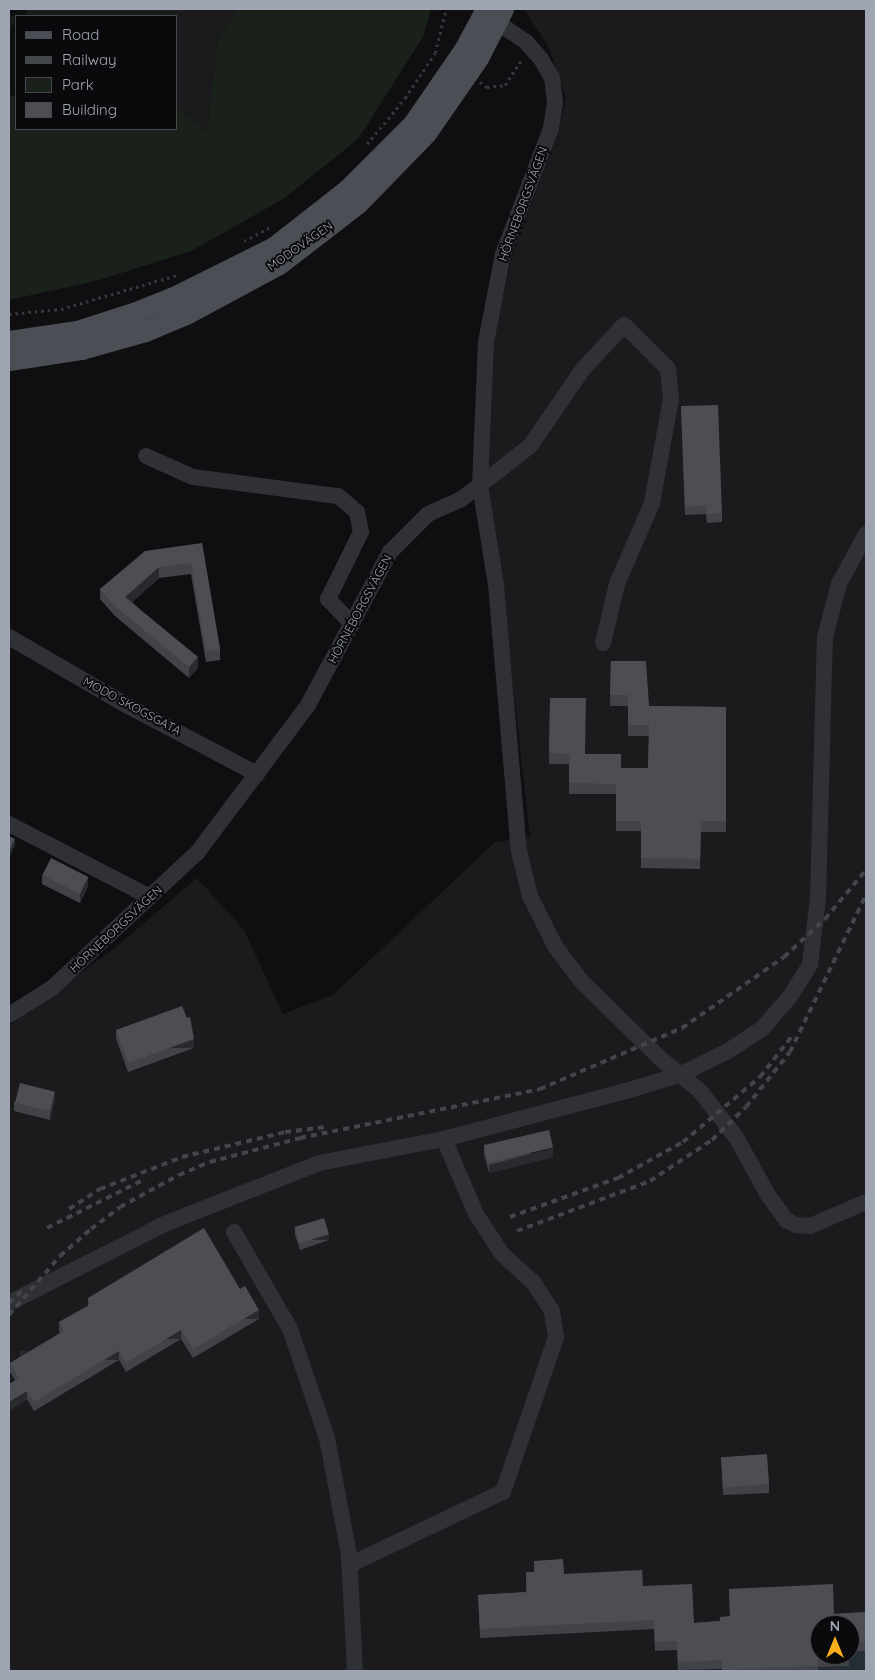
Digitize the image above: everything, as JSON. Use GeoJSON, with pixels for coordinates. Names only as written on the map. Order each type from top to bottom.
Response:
{"type":"FeatureCollection","features":[{"type":"Feature","properties":{"kind":"main road","name":"MODOVÄGEN"},"geometry":{"type":"LineString","coordinates":[[9,341],[77,331],[136,312],[186,292],[274,247],[348,189],[413,124],[493,13]]}},
{"type":"Feature","properties":{"kind":"main road","name":"MODOVÄGEN"},"geometry":{"type":"LineString","coordinates":[[9,360],[82,349],[145,331],[186,314],[279,264],[358,203],[426,133],[463,81],[493,13]]}},
{"type":"Feature","properties":{"kind":"street","name":"HÖRNEBORGSVÄGEN"},"geometry":{"type":"LineString","coordinates":[[9,1015],[52,988],[197,853],[308,705],[390,552],[428,514],[460,500],[480,485],[486,342],[503,254],[551,128],[555,102],[552,78],[541,59],[493,13]]}},
{"type":"Feature","properties":{"kind":"street"},"geometry":{"type":"LineString","coordinates":[[603,643],[617,584],[652,503],[671,398],[668,368],[624,325],[583,368],[530,446],[480,485],[498,594],[520,851],[530,896],[555,946],[582,981],[679,1074],[700,1091],[736,1138],[768,1195],[786,1220],[796,1225],[810,1226],[866,1202]]}},
{"type":"Feature","properties":{"kind":"street"},"geometry":{"type":"LineString","coordinates":[[146,456],[193,477],[338,496],[357,512],[361,532],[328,600],[352,624]]}},
{"type":"Feature","properties":{"kind":"street"},"geometry":{"type":"LineString","coordinates":[[9,1302],[167,1223],[292,1173],[328,1161],[444,1138],[679,1074],[728,1052],[763,1028],[791,995],[810,964],[818,899],[825,637],[839,584],[866,534]]}},
{"type":"Feature","properties":{"kind":"street","name":"MODO SKOGSGATA"},"geometry":{"type":"LineString","coordinates":[[10,640],[128,706],[257,774]]}},
{"type":"Feature","properties":{"kind":"street"},"geometry":{"type":"LineString","coordinates":[[9,824],[150,897]]}},
{"type":"Feature","properties":{"kind":"street"},"geometry":{"type":"LineString","coordinates":[[349,1565],[503,1492],[556,1337],[552,1311],[534,1283],[502,1254],[476,1214],[444,1138]]}},
{"type":"Feature","properties":{"kind":"street"},"geometry":{"type":"LineString","coordinates":[[234,1232],[293,1337],[327,1438],[349,1565],[355,1671]]}},
{"type":"Feature","properties":{"kind":"path"},"geometry":{"type":"LineString","coordinates":[[361,152],[405,98],[435,53],[446,9]]}},
{"type":"Feature","properties":{"kind":"path"},"geometry":{"type":"LineString","coordinates":[[240,244],[279,220]]}},
{"type":"Feature","properties":{"kind":"path"},"geometry":{"type":"LineString","coordinates":[[9,314],[61,309],[137,290],[181,274]]}},
{"type":"Feature","properties":{"kind":"shaded area"},"geometry":{"type":"Polygon","coordinates":[[[27,9],[238,9],[217,41],[207,132],[178,109],[178,15],[26,15],[27,9]]]}},
{"type":"Feature","properties":{"kind":"shaded area"},"geometry":{"type":"Polygon","coordinates":[[[524,9],[866,9],[866,1671],[9,1671],[9,1026],[116,947],[197,878],[244,930],[283,1014],[333,995],[495,842],[530,837],[501,577],[485,477],[492,344],[512,256],[557,136],[566,98],[549,48],[524,9]]]}},
{"type":"Feature","properties":{"kind":"shaded area"},"geometry":{"type":"Polygon","coordinates":[[[9,14],[15,17],[15,20],[9,30],[9,14]]]}},
{"type":"Feature","properties":{"kind":"shaded area"},"geometry":{"type":"Polygon","coordinates":[[[860,1651],[866,1651],[866,1671],[818,1671],[818,1667],[860,1665],[860,1651]]]}},
{"type":"Feature","properties":{"kind":"green space"},"geometry":{"type":"Polygon","coordinates":[[[238,9],[431,9],[423,37],[358,139],[283,199],[191,251],[96,281],[9,300],[9,94],[15,97],[15,130],[178,130],[178,109],[207,132],[217,41],[238,9]]]}},
{"type":"Feature","properties":{"kind":"building"},"geometry":{"type":"Polygon","coordinates":[[[718,405],[722,513],[707,514],[706,505],[685,507],[681,406],[718,405]]]}},
{"type":"Feature","properties":{"kind":"building"},"geometry":{"type":"Polygon","coordinates":[[[202,543],[220,649],[206,651],[191,563],[159,567],[125,597],[198,657],[189,667],[115,606],[100,589],[145,551],[202,543]]]}},
{"type":"Feature","properties":{"kind":"building"},"geometry":{"type":"Polygon","coordinates":[[[611,661],[646,661],[649,706],[726,707],[726,821],[701,821],[700,859],[641,858],[641,821],[616,821],[616,784],[569,783],[570,754],[549,753],[550,698],[586,698],[585,754],[621,754],[621,768],[648,768],[649,725],[628,725],[628,695],[610,695],[611,661]]]}},
{"type":"Feature","properties":{"kind":"building"},"geometry":{"type":"Polygon","coordinates":[[[9,836],[15,839],[9,852],[9,836]]]}},
{"type":"Feature","properties":{"kind":"building"},"geometry":{"type":"Polygon","coordinates":[[[51,858],[88,877],[80,894],[42,875],[51,858]]]}},
{"type":"Feature","properties":{"kind":"building"},"geometry":{"type":"Polygon","coordinates":[[[182,1006],[187,1018],[190,1017],[194,1039],[128,1063],[116,1030],[182,1006]]]}},
{"type":"Feature","properties":{"kind":"building"},"geometry":{"type":"Polygon","coordinates":[[[20,1083],[55,1092],[50,1111],[15,1102],[20,1083]]]}},
{"type":"Feature","properties":{"kind":"building"},"geometry":{"type":"Polygon","coordinates":[[[549,1130],[553,1148],[488,1163],[484,1145],[549,1130]]]}},
{"type":"Feature","properties":{"kind":"building"},"geometry":{"type":"Polygon","coordinates":[[[324,1218],[329,1234],[299,1243],[294,1227],[324,1218]]]}},
{"type":"Feature","properties":{"kind":"building"},"geometry":{"type":"Polygon","coordinates":[[[204,1228],[240,1289],[245,1286],[259,1310],[193,1349],[181,1330],[126,1363],[119,1351],[34,1402],[27,1391],[9,1402],[9,1384],[19,1378],[10,1363],[64,1331],[59,1322],[91,1304],[88,1298],[204,1228]]]}},
{"type":"Feature","properties":{"kind":"building"},"geometry":{"type":"Polygon","coordinates":[[[767,1454],[769,1484],[723,1487],[721,1457],[767,1454]]]}},
{"type":"Feature","properties":{"kind":"building"},"geometry":{"type":"Polygon","coordinates":[[[563,1559],[564,1574],[642,1570],[643,1586],[692,1584],[694,1623],[720,1621],[720,1617],[730,1616],[729,1589],[833,1584],[834,1614],[866,1612],[866,1642],[860,1642],[860,1615],[810,1615],[810,1665],[818,1666],[722,1670],[722,1660],[678,1662],[677,1641],[655,1642],[654,1620],[480,1629],[478,1595],[527,1592],[526,1572],[535,1572],[534,1561],[563,1559]]]}},
{"type":"Feature","properties":{"kind":"railway"},"geometry":{"type":"LineString","coordinates":[[9,1315],[60,1256],[91,1229],[120,1207],[179,1175],[210,1162],[300,1138],[540,1089],[682,1028],[784,957],[825,919],[866,870]]}},
{"type":"Feature","properties":{"kind":"railway"},"geometry":{"type":"LineString","coordinates":[[517,1231],[650,1181],[712,1140],[746,1107],[790,1052],[866,895]]}},
{"type":"Feature","properties":{"kind":"railway"},"geometry":{"type":"LineString","coordinates":[[510,1217],[618,1178],[683,1142],[760,1077],[792,1036]]}},
{"type":"Feature","properties":{"kind":"railway"},"geometry":{"type":"LineString","coordinates":[[69,1209],[100,1189],[182,1157],[285,1132],[324,1127]]}},
{"type":"Feature","properties":{"kind":"railway"},"geometry":{"type":"LineString","coordinates":[[47,1228],[141,1181]]}},
{"type":"Feature","properties":{"kind":"railway"},"geometry":{"type":"LineString","coordinates":[[9,1303],[24,1289]]}}]}
